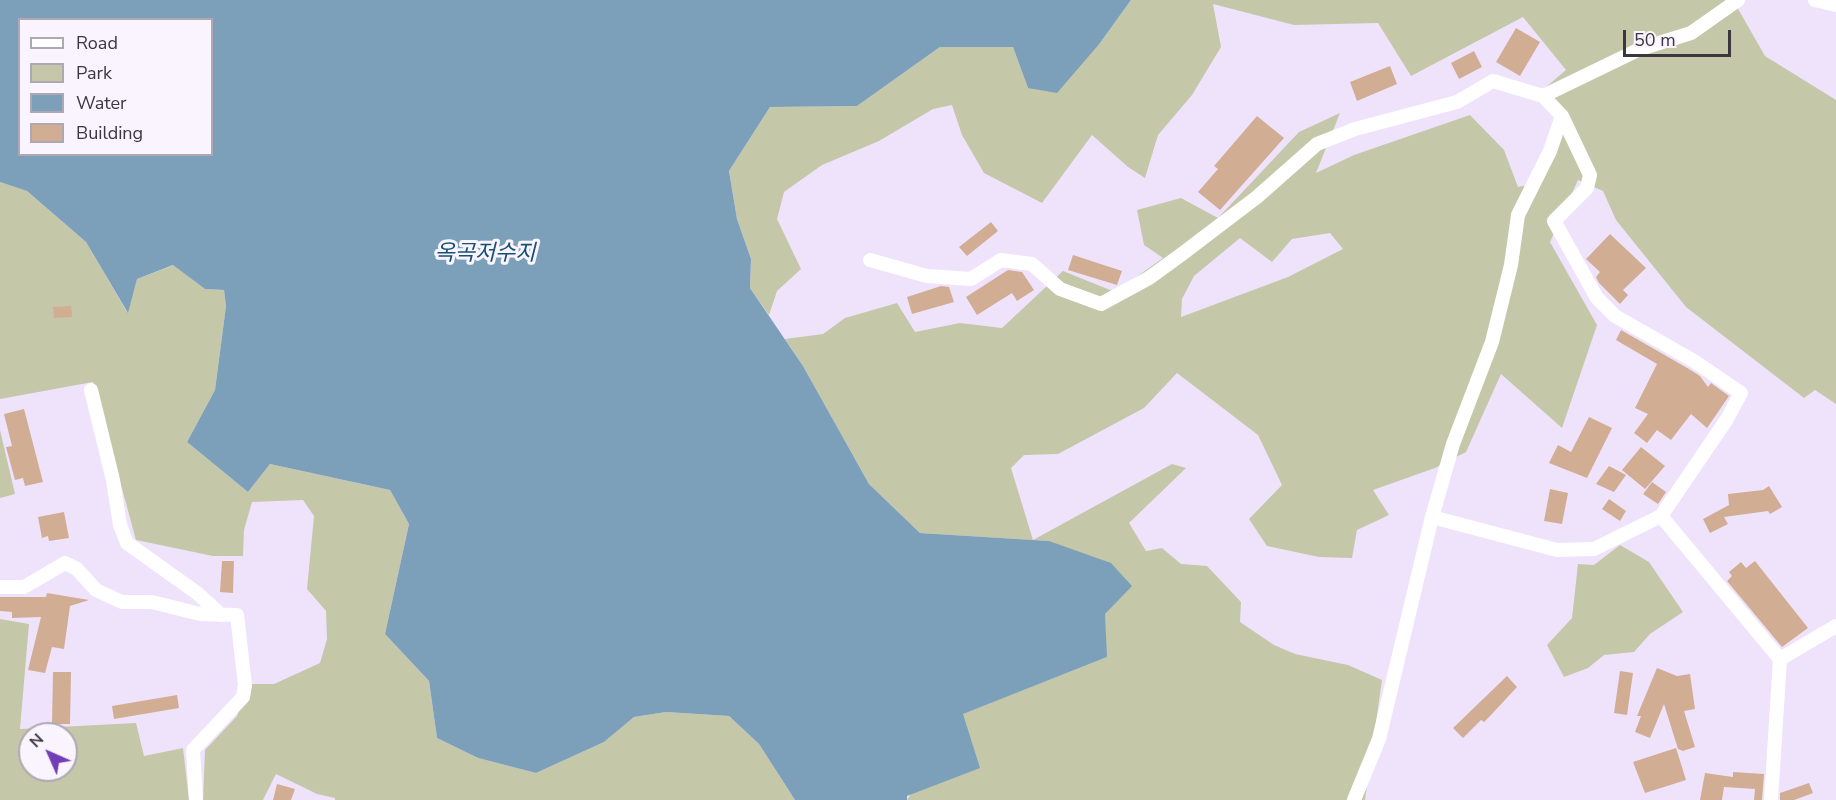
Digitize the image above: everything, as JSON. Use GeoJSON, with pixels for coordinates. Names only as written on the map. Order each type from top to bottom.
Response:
{"type":"FeatureCollection","features":[{"type":"Feature","properties":{"kind":"street"},"geometry":{"type":"LineString","coordinates":[[1543,96],[1640,49],[1691,33],[1738,0]]}},
{"type":"Feature","properties":{"kind":"street"},"geometry":{"type":"LineString","coordinates":[[1815,0],[1836,5]]}},
{"type":"Feature","properties":{"kind":"street"},"geometry":{"type":"LineString","coordinates":[[870,260],[927,276],[971,279],[1001,260],[1032,264],[1060,289],[1101,304],[1149,278],[1182,254],[1257,196],[1317,144],[1355,129],[1457,102],[1493,81],[1543,96],[1562,116],[1590,175],[1587,188],[1554,221],[1597,298],[1615,316],[1694,361],[1741,393],[1727,419],[1661,516],[1594,549],[1557,550],[1432,517]]}},
{"type":"Feature","properties":{"kind":"street"},"geometry":{"type":"LineString","coordinates":[[1354,800],[1379,739],[1432,517],[1453,444],[1492,342],[1511,265],[1518,215],[1550,151],[1562,116]]}},
{"type":"Feature","properties":{"kind":"street"},"geometry":{"type":"LineString","coordinates":[[91,390],[113,480],[120,525],[127,543],[197,593],[221,615]]}},
{"type":"Feature","properties":{"kind":"street"},"geometry":{"type":"LineString","coordinates":[[1661,516],[1780,659],[1771,800]]}},
{"type":"Feature","properties":{"kind":"street"},"geometry":{"type":"LineString","coordinates":[[0,587],[24,587],[65,563],[77,569],[96,590],[122,602],[152,602],[200,614],[237,615],[243,697],[193,750],[196,800]]}},
{"type":"Feature","properties":{"kind":"street"},"geometry":{"type":"LineString","coordinates":[[1780,659],[1836,626]]}},
{"type":"Feature","properties":{"kind":"green space"},"geometry":{"type":"Polygon","coordinates":[[[1131,0],[1733,0],[1765,56],[1836,100],[1836,404],[1815,390],[1804,398],[1686,307],[1616,220],[1603,191],[1578,180],[1550,242],[1597,325],[1562,428],[1501,374],[1466,452],[1435,468],[1373,490],[1389,515],[1357,530],[1352,558],[1319,557],[1267,546],[1249,519],[1282,485],[1258,435],[1177,373],[1144,408],[1058,454],[1024,455],[1011,468],[1033,540],[1172,464],[1186,468],[1129,523],[1146,551],[1162,548],[1181,564],[1207,566],[1241,602],[1240,622],[1274,645],[1295,654],[1348,665],[1382,680],[1365,800],[907,800],[962,714],[1107,657],[1049,541],[920,533],[869,484],[803,366],[785,339],[823,334],[845,318],[897,303],[915,332],[960,323],[1002,328],[1063,271],[1115,292],[1163,258],[1144,245],[1137,210],[1181,198],[1218,218],[1299,132],[1340,113],[1316,173],[1354,155],[1470,115],[1504,150],[1518,187],[1528,185],[1557,118],[1546,87],[1566,70],[1523,17],[1411,76],[1378,23],[1294,25],[1213,4],[1221,47],[1192,95],[1158,135],[1145,178],[1128,167],[1092,135],[1042,203],[984,173],[962,135],[952,105],[933,109],[879,141],[822,165],[784,192],[777,219],[801,269],[777,291],[769,315],[750,288],[751,259],[737,219],[729,171],[770,107],[857,106],[940,47],[1013,47],[1028,88],[1100,43],[1131,0]],[[1330,233],[1292,239],[1272,262],[1240,238],[1194,276],[1182,299],[1181,317],[1288,277],[1343,249],[1330,233]]]}},
{"type":"Feature","properties":{"kind":"green space"},"geometry":{"type":"Polygon","coordinates":[[[0,182],[27,191],[86,242],[127,312],[137,279],[174,265],[205,289],[224,290],[226,306],[215,390],[187,442],[248,492],[270,464],[390,490],[409,524],[385,634],[429,681],[437,738],[478,758],[536,773],[604,742],[634,717],[666,712],[729,716],[759,744],[795,800],[335,800],[335,798],[317,794],[276,774],[263,800],[203,800],[205,750],[237,716],[249,684],[274,684],[320,663],[327,639],[326,611],[307,589],[314,516],[303,500],[252,502],[244,530],[243,556],[213,556],[136,540],[93,382],[0,399],[0,182]]]}},
{"type":"Feature","properties":{"kind":"green space"},"geometry":{"type":"Polygon","coordinates":[[[0,430],[15,494],[0,498],[0,430]]]}},
{"type":"Feature","properties":{"kind":"green space"},"geometry":{"type":"Polygon","coordinates":[[[1620,545],[1649,562],[1683,612],[1650,634],[1634,652],[1604,655],[1588,668],[1564,677],[1547,645],[1572,618],[1578,564],[1594,565],[1620,545]]]}},
{"type":"Feature","properties":{"kind":"green space"},"geometry":{"type":"Polygon","coordinates":[[[0,619],[29,624],[21,722],[18,722],[18,782],[78,782],[78,726],[136,723],[144,756],[183,748],[189,800],[0,800],[0,619]]]}},
{"type":"Feature","properties":{"kind":"water","name":"옥곡저수지"},"geometry":{"type":"Polygon","coordinates":[[[0,0],[1131,0],[1100,43],[1057,93],[1028,88],[1013,47],[940,47],[857,106],[770,107],[729,171],[737,219],[751,259],[750,288],[803,366],[869,484],[920,533],[1049,541],[1111,563],[1132,586],[1105,614],[1107,657],[963,714],[980,768],[907,796],[907,800],[795,800],[759,744],[729,716],[666,712],[634,717],[604,742],[536,773],[478,758],[437,738],[429,681],[385,634],[409,524],[390,490],[270,464],[248,492],[187,442],[215,390],[226,306],[224,290],[205,289],[173,265],[137,279],[128,313],[86,242],[27,191],[0,182],[0,0]]]}},
{"type":"Feature","properties":{"kind":"building"},"geometry":{"type":"Polygon","coordinates":[[[1516,28],[1540,42],[1520,76],[1496,62],[1516,28]]]}},
{"type":"Feature","properties":{"kind":"building"},"geometry":{"type":"Polygon","coordinates":[[[1474,51],[1482,67],[1459,79],[1451,63],[1474,51]]]}},
{"type":"Feature","properties":{"kind":"building"},"geometry":{"type":"Polygon","coordinates":[[[1390,66],[1397,84],[1357,101],[1350,82],[1390,66]]]}},
{"type":"Feature","properties":{"kind":"building"},"geometry":{"type":"Polygon","coordinates":[[[1257,116],[1284,138],[1220,210],[1198,192],[1218,169],[1214,166],[1257,116]]]}},
{"type":"Feature","properties":{"kind":"building"},"geometry":{"type":"Polygon","coordinates":[[[991,222],[998,231],[967,256],[959,247],[991,222]]]}},
{"type":"Feature","properties":{"kind":"building"},"geometry":{"type":"Polygon","coordinates":[[[1610,234],[1646,268],[1623,290],[1628,295],[1620,304],[1599,283],[1596,277],[1600,272],[1586,259],[1610,234]]]}},
{"type":"Feature","properties":{"kind":"building"},"geometry":{"type":"Polygon","coordinates":[[[1073,255],[1122,271],[1117,285],[1068,270],[1073,255]]]}},
{"type":"Feature","properties":{"kind":"building"},"geometry":{"type":"Polygon","coordinates":[[[1008,270],[1022,272],[1034,290],[1017,301],[1012,293],[977,315],[966,297],[1008,270]]]}},
{"type":"Feature","properties":{"kind":"building"},"geometry":{"type":"Polygon","coordinates":[[[941,286],[949,287],[954,302],[912,314],[907,297],[941,286]]]}},
{"type":"Feature","properties":{"kind":"building"},"geometry":{"type":"Polygon","coordinates":[[[71,306],[72,317],[54,318],[53,307],[71,306]]]}},
{"type":"Feature","properties":{"kind":"building"},"geometry":{"type":"Polygon","coordinates":[[[1621,330],[1700,376],[1708,387],[1711,383],[1729,396],[1707,428],[1691,414],[1671,440],[1657,430],[1647,443],[1634,433],[1648,414],[1635,408],[1657,364],[1616,340],[1621,330]]]}},
{"type":"Feature","properties":{"kind":"building"},"geometry":{"type":"Polygon","coordinates":[[[24,409],[43,482],[25,486],[23,478],[15,480],[6,447],[12,446],[4,414],[24,409]]]}},
{"type":"Feature","properties":{"kind":"building"},"geometry":{"type":"Polygon","coordinates":[[[1589,417],[1612,428],[1587,478],[1549,463],[1558,445],[1571,452],[1589,417]]]}},
{"type":"Feature","properties":{"kind":"building"},"geometry":{"type":"Polygon","coordinates":[[[1641,447],[1665,466],[1645,489],[1622,470],[1641,447]]]}},
{"type":"Feature","properties":{"kind":"building"},"geometry":{"type":"Polygon","coordinates":[[[1609,466],[1626,475],[1614,492],[1596,484],[1609,466]]]}},
{"type":"Feature","properties":{"kind":"building"},"geometry":{"type":"Polygon","coordinates":[[[1652,482],[1666,492],[1658,504],[1643,494],[1652,482]]]}},
{"type":"Feature","properties":{"kind":"building"},"geometry":{"type":"Polygon","coordinates":[[[1769,486],[1782,507],[1770,514],[1768,511],[1724,517],[1728,524],[1710,533],[1703,519],[1729,505],[1728,494],[1763,490],[1769,486]]]}},
{"type":"Feature","properties":{"kind":"building"},"geometry":{"type":"Polygon","coordinates":[[[1550,489],[1568,493],[1562,524],[1544,521],[1550,489]]]}},
{"type":"Feature","properties":{"kind":"building"},"geometry":{"type":"Polygon","coordinates":[[[1609,499],[1626,511],[1620,521],[1602,509],[1609,499]]]}},
{"type":"Feature","properties":{"kind":"building"},"geometry":{"type":"Polygon","coordinates":[[[64,512],[69,538],[49,541],[48,536],[42,538],[38,517],[64,512]]]}},
{"type":"Feature","properties":{"kind":"building"},"geometry":{"type":"Polygon","coordinates":[[[222,561],[234,561],[233,593],[220,592],[222,561]]]}},
{"type":"Feature","properties":{"kind":"building"},"geometry":{"type":"Polygon","coordinates":[[[1755,561],[1808,628],[1782,647],[1727,581],[1732,576],[1729,572],[1741,562],[1746,568],[1755,561]]]}},
{"type":"Feature","properties":{"kind":"building"},"geometry":{"type":"Polygon","coordinates":[[[47,593],[89,600],[70,606],[64,649],[52,647],[45,673],[28,670],[41,617],[12,618],[12,612],[0,611],[0,597],[46,597],[47,593]]]}},
{"type":"Feature","properties":{"kind":"building"},"geometry":{"type":"Polygon","coordinates":[[[1657,668],[1677,676],[1690,674],[1695,709],[1684,711],[1695,747],[1683,751],[1678,749],[1664,704],[1650,738],[1635,732],[1641,716],[1637,716],[1657,668]]]}},
{"type":"Feature","properties":{"kind":"building"},"geometry":{"type":"Polygon","coordinates":[[[1620,671],[1633,673],[1627,715],[1614,713],[1620,671]]]}},
{"type":"Feature","properties":{"kind":"building"},"geometry":{"type":"Polygon","coordinates":[[[53,672],[71,672],[70,722],[52,722],[53,672]]]}},
{"type":"Feature","properties":{"kind":"building"},"geometry":{"type":"Polygon","coordinates":[[[1507,676],[1517,687],[1484,722],[1481,720],[1463,738],[1453,728],[1507,676]]]}},
{"type":"Feature","properties":{"kind":"building"},"geometry":{"type":"Polygon","coordinates":[[[177,695],[179,708],[114,719],[112,706],[177,695]]]}},
{"type":"Feature","properties":{"kind":"building"},"geometry":{"type":"Polygon","coordinates":[[[1676,748],[1686,780],[1645,793],[1633,762],[1676,748]]]}},
{"type":"Feature","properties":{"kind":"building"},"geometry":{"type":"Polygon","coordinates":[[[1733,772],[1764,774],[1762,800],[1754,800],[1755,789],[1724,787],[1722,800],[1700,800],[1705,773],[1733,777],[1733,772]]]}},
{"type":"Feature","properties":{"kind":"building"},"geometry":{"type":"Polygon","coordinates":[[[1809,783],[1813,793],[1794,800],[1780,800],[1780,793],[1809,783]]]}},
{"type":"Feature","properties":{"kind":"building"},"geometry":{"type":"Polygon","coordinates":[[[277,784],[295,789],[291,800],[273,800],[277,784]]]}}]}
